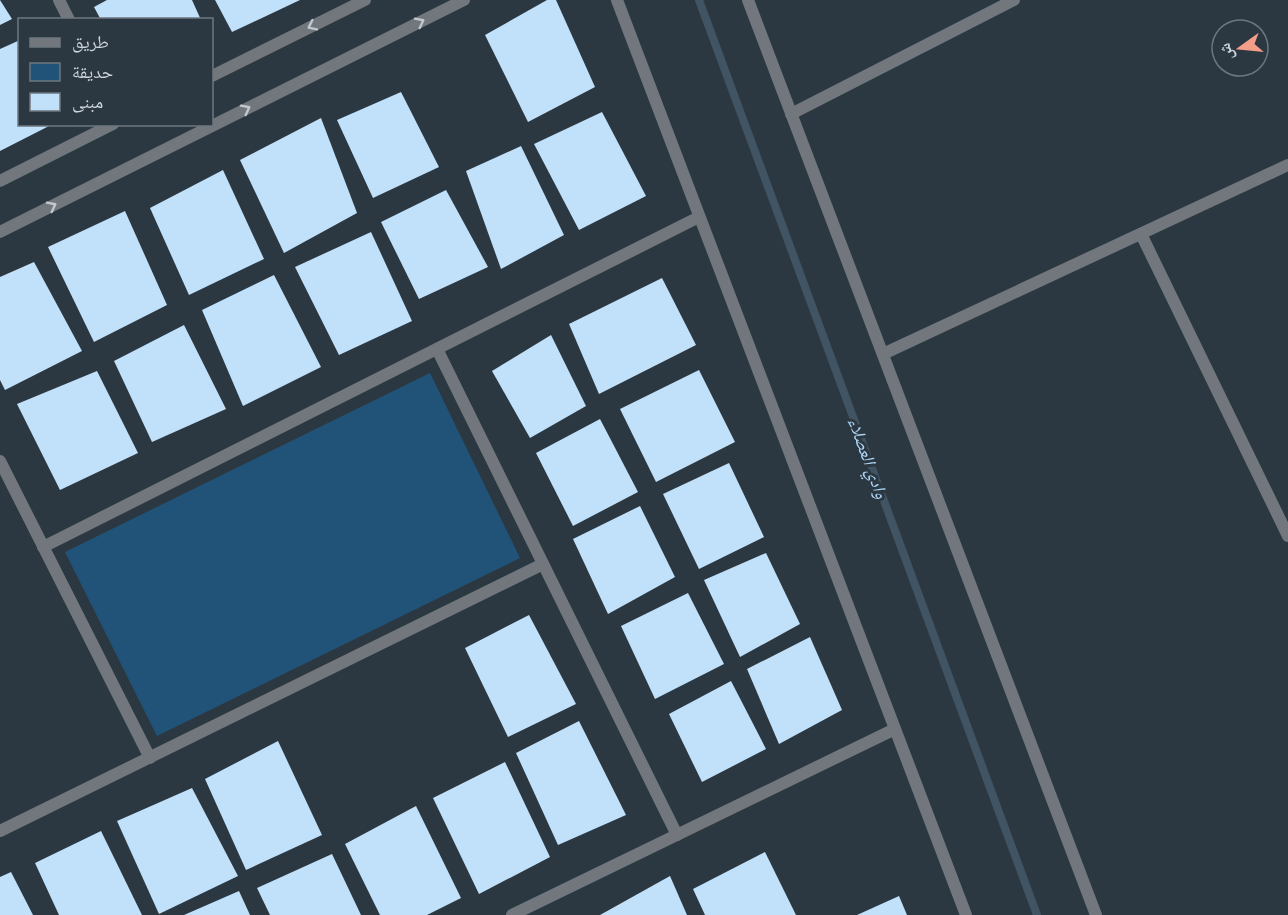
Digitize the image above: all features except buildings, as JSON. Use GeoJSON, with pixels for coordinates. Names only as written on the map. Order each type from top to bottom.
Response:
{"type":"FeatureCollection","features":[{"type":"Feature","properties":{"kind":"street"},"geometry":{"type":"LineString","coordinates":[[59,0],[68,18]]}},
{"type":"Feature","properties":{"kind":"street"},"geometry":{"type":"LineString","coordinates":[[213,76],[365,0]]}},
{"type":"Feature","properties":{"kind":"street"},"geometry":{"type":"LineString","coordinates":[[213,126],[464,0]]}},
{"type":"Feature","properties":{"kind":"street"},"geometry":{"type":"LineString","coordinates":[[616,0],[966,915]]}},
{"type":"Feature","properties":{"kind":"street"},"geometry":{"type":"LineString","coordinates":[[748,0],[1096,915]]}},
{"type":"Feature","properties":{"kind":"street"},"geometry":{"type":"LineString","coordinates":[[791,114],[1014,0]]}},
{"type":"Feature","properties":{"kind":"street"},"geometry":{"type":"LineString","coordinates":[[0,181],[109,126]]}},
{"type":"Feature","properties":{"kind":"street"},"geometry":{"type":"LineString","coordinates":[[0,232],[212,126]]}},
{"type":"Feature","properties":{"kind":"street"},"geometry":{"type":"LineString","coordinates":[[883,354],[1288,165]]}},
{"type":"Feature","properties":{"kind":"street"},"geometry":{"type":"LineString","coordinates":[[43,547],[699,217]]}},
{"type":"Feature","properties":{"kind":"street"},"geometry":{"type":"LineString","coordinates":[[1141,234],[1288,536]]}},
{"type":"Feature","properties":{"kind":"street"},"geometry":{"type":"LineString","coordinates":[[437,349],[677,835]]}},
{"type":"Feature","properties":{"kind":"street"},"geometry":{"type":"LineString","coordinates":[[0,461],[150,758]]}},
{"type":"Feature","properties":{"kind":"street"},"geometry":{"type":"LineString","coordinates":[[0,831],[543,564]]}},
{"type":"Feature","properties":{"kind":"street"},"geometry":{"type":"LineString","coordinates":[[512,915],[895,729]]}},
{"type":"Feature","properties":{"kind":"green space"},"geometry":{"type":"Polygon","coordinates":[[[430,373],[520,558],[157,736],[65,552],[430,373]]]}},
{"type":"Feature","properties":{"kind":"waterway","name":"وادي العصلاء"},"geometry":{"type":"LineString","coordinates":[[699,0],[1037,915]]}}]}
